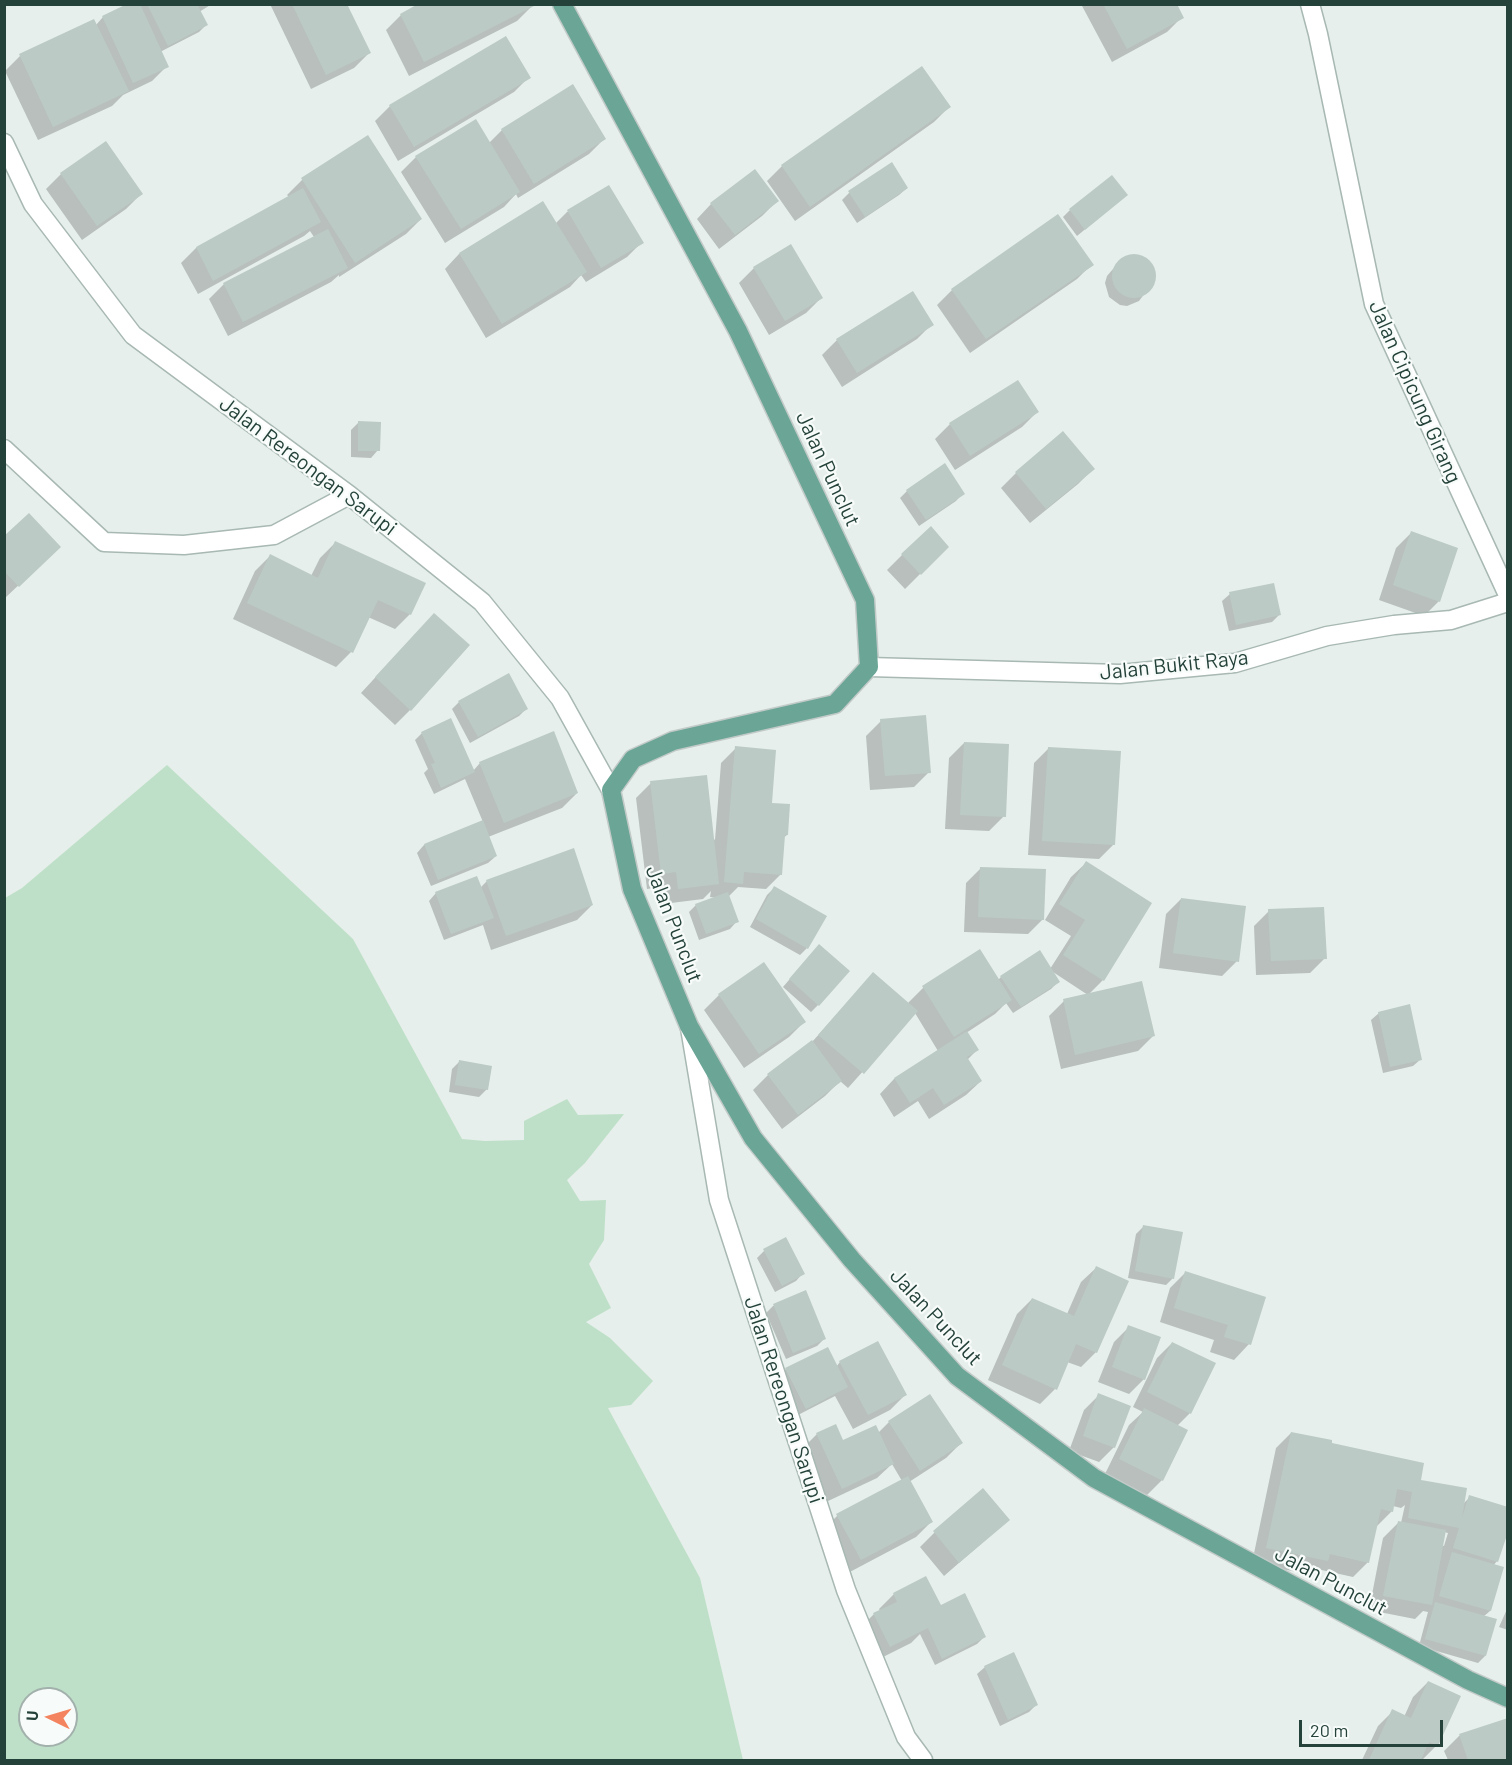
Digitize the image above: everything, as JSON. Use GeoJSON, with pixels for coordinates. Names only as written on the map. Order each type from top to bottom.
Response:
{"type":"FeatureCollection","features":[{"type":"Feature","properties":{"kind":"main road","name":"Jalan Punclut"},"geometry":{"type":"LineString","coordinates":[[562,4],[738,331],[865,600],[869,667]]}},
{"type":"Feature","properties":{"kind":"main road"},"geometry":{"type":"LineString","coordinates":[[610,790],[633,759],[673,741],[835,704],[869,667]]}},
{"type":"Feature","properties":{"kind":"main road","name":"Jalan Punclut"},"geometry":{"type":"LineString","coordinates":[[610,790],[632,889],[690,1026],[753,1138],[852,1260],[957,1376],[1094,1478],[1468,1680],[1508,1698]]}},
{"type":"Feature","properties":{"kind":"street","name":"Jalan Cipicung Girang"},"geometry":{"type":"LineString","coordinates":[[1310,4],[1374,304],[1508,595]]}},
{"type":"Feature","properties":{"kind":"street","name":"Jalan Rereongan Sarupi"},"geometry":{"type":"LineString","coordinates":[[4,143],[33,204],[133,335],[349,495],[482,602],[560,698],[610,790]]}},
{"type":"Feature","properties":{"kind":"street"},"geometry":{"type":"LineString","coordinates":[[4,449],[104,542],[184,545],[274,535],[349,495]]}},
{"type":"Feature","properties":{"kind":"street","name":"Jalan Bukit Raya"},"geometry":{"type":"LineString","coordinates":[[869,667],[1120,674],[1235,663],[1327,636],[1394,625],[1451,620],[1508,602]]}},
{"type":"Feature","properties":{"kind":"street","name":"Jalan Rereongan Sarupi"},"geometry":{"type":"LineString","coordinates":[[690,1026],[719,1200],[846,1590],[906,1737],[923,1761]]}},
{"type":"Feature","properties":{"kind":"green space"},"geometry":{"type":"Polygon","coordinates":[[[167,765],[353,939],[462,1139],[524,1140],[524,1121],[567,1099],[578,1115],[624,1114],[585,1163],[567,1180],[580,1201],[606,1200],[604,1240],[589,1264],[611,1308],[586,1322],[610,1338],[653,1381],[631,1405],[608,1408],[700,1578],[743,1760],[5,1760],[5,898],[22,888],[167,765]]]}},
{"type":"Feature","properties":{"kind":"building"},"geometry":{"type":"Polygon","coordinates":[[[127,4],[140,4],[169,67],[133,83],[102,16],[127,4]]]}},
{"type":"Feature","properties":{"kind":"building"},"geometry":{"type":"Polygon","coordinates":[[[147,4],[197,4],[208,25],[168,46],[147,4]]]}},
{"type":"Feature","properties":{"kind":"building"},"geometry":{"type":"Polygon","coordinates":[[[292,4],[347,4],[371,53],[326,75],[292,4]]]}},
{"type":"Feature","properties":{"kind":"building"},"geometry":{"type":"Polygon","coordinates":[[[418,4],[533,4],[534,6],[424,62],[400,14],[418,4]]]}},
{"type":"Feature","properties":{"kind":"building"},"geometry":{"type":"Polygon","coordinates":[[[1103,4],[1177,4],[1184,18],[1127,49],[1103,4]]]}},
{"type":"Feature","properties":{"kind":"building"},"geometry":{"type":"Polygon","coordinates":[[[94,19],[129,91],[53,127],[19,54],[94,19]]]}},
{"type":"Feature","properties":{"kind":"building"},"geometry":{"type":"Polygon","coordinates":[[[506,36],[531,78],[414,147],[389,105],[506,36]]]}},
{"type":"Feature","properties":{"kind":"building"},"geometry":{"type":"Polygon","coordinates":[[[922,66],[951,107],[810,207],[781,165],[922,66]]]}},
{"type":"Feature","properties":{"kind":"building"},"geometry":{"type":"Polygon","coordinates":[[[573,84],[606,139],[534,184],[501,129],[573,84]]]}},
{"type":"Feature","properties":{"kind":"building"},"geometry":{"type":"Polygon","coordinates":[[[476,119],[520,192],[461,229],[415,156],[476,119]]]}},
{"type":"Feature","properties":{"kind":"building"},"geometry":{"type":"Polygon","coordinates":[[[368,135],[422,219],[355,263],[301,178],[368,135]]]}},
{"type":"Feature","properties":{"kind":"building"},"geometry":{"type":"Polygon","coordinates":[[[106,141],[143,194],[97,226],[60,173],[106,141]]]}},
{"type":"Feature","properties":{"kind":"building"},"geometry":{"type":"Polygon","coordinates":[[[892,162],[908,188],[865,217],[848,191],[892,162]]]}},
{"type":"Feature","properties":{"kind":"building"},"geometry":{"type":"Polygon","coordinates":[[[755,169],[779,201],[735,235],[710,203],[755,169]]]}},
{"type":"Feature","properties":{"kind":"building"},"geometry":{"type":"Polygon","coordinates":[[[1112,175],[1128,195],[1085,230],[1069,209],[1112,175]]]}},
{"type":"Feature","properties":{"kind":"building"},"geometry":{"type":"Polygon","coordinates":[[[609,185],[644,243],[601,268],[567,210],[609,185]]]}},
{"type":"Feature","properties":{"kind":"building"},"geometry":{"type":"Polygon","coordinates":[[[303,188],[321,222],[213,281],[196,247],[303,188]]]}},
{"type":"Feature","properties":{"kind":"building"},"geometry":{"type":"Polygon","coordinates":[[[543,201],[587,272],[502,324],[459,253],[543,201]]]}},
{"type":"Feature","properties":{"kind":"building"},"geometry":{"type":"Polygon","coordinates":[[[1058,214],[1094,265],[986,339],[951,289],[1058,214]]]}},
{"type":"Feature","properties":{"kind":"building"},"geometry":{"type":"Polygon","coordinates":[[[328,229],[348,268],[243,322],[223,283],[328,229]]]}},
{"type":"Feature","properties":{"kind":"building"},"geometry":{"type":"Polygon","coordinates":[[[791,244],[823,298],[785,321],[753,267],[791,244]]]}},
{"type":"Feature","properties":{"kind":"building"},"geometry":{"type":"Polygon","coordinates":[[[1134,254],[1143,255],[1150,260],[1155,267],[1155,285],[1150,292],[1143,297],[1134,298],[1125,297],[1118,292],[1113,285],[1112,276],[1113,267],[1118,260],[1125,255],[1134,254]]]}},
{"type":"Feature","properties":{"kind":"building"},"geometry":{"type":"Polygon","coordinates":[[[913,291],[934,325],[857,373],[836,339],[913,291]]]}},
{"type":"Feature","properties":{"kind":"building"},"geometry":{"type":"Polygon","coordinates":[[[1018,380],[1039,412],[970,456],[949,423],[1018,380]]]}},
{"type":"Feature","properties":{"kind":"building"},"geometry":{"type":"Polygon","coordinates":[[[358,421],[381,422],[380,451],[358,451],[358,421]]]}},
{"type":"Feature","properties":{"kind":"building"},"geometry":{"type":"Polygon","coordinates":[[[1063,431],[1095,469],[1046,509],[1015,472],[1063,431]]]}},
{"type":"Feature","properties":{"kind":"building"},"geometry":{"type":"Polygon","coordinates":[[[945,463],[965,494],[926,520],[906,490],[945,463]]]}},
{"type":"Feature","properties":{"kind":"building"},"geometry":{"type":"Polygon","coordinates":[[[29,513],[61,547],[19,587],[4,571],[4,536],[29,513]]]}},
{"type":"Feature","properties":{"kind":"building"},"geometry":{"type":"Polygon","coordinates":[[[931,526],[949,547],[921,575],[901,554],[931,526]]]}},
{"type":"Feature","properties":{"kind":"building"},"geometry":{"type":"Polygon","coordinates":[[[1411,531],[1458,548],[1440,602],[1393,585],[1411,531]]]}},
{"type":"Feature","properties":{"kind":"building"},"geometry":{"type":"Polygon","coordinates":[[[335,541],[426,583],[411,615],[378,600],[353,653],[247,603],[270,554],[318,578],[335,541]]]}},
{"type":"Feature","properties":{"kind":"building"},"geometry":{"type":"Polygon","coordinates":[[[1274,583],[1281,615],[1236,625],[1229,592],[1274,583]]]}},
{"type":"Feature","properties":{"kind":"building"},"geometry":{"type":"Polygon","coordinates":[[[434,613],[470,645],[411,711],[375,677],[434,613]]]}},
{"type":"Feature","properties":{"kind":"building"},"geometry":{"type":"Polygon","coordinates":[[[509,673],[528,709],[478,737],[458,701],[509,673]]]}},
{"type":"Feature","properties":{"kind":"building"},"geometry":{"type":"Polygon","coordinates":[[[926,715],[931,773],[885,776],[880,719],[926,715]]]}},
{"type":"Feature","properties":{"kind":"building"},"geometry":{"type":"Polygon","coordinates":[[[451,718],[475,772],[441,788],[431,764],[435,763],[421,732],[451,718]]]}},
{"type":"Feature","properties":{"kind":"building"},"geometry":{"type":"Polygon","coordinates":[[[554,731],[578,793],[504,823],[479,762],[554,731]]]}},
{"type":"Feature","properties":{"kind":"building"},"geometry":{"type":"Polygon","coordinates":[[[964,742],[1009,744],[1006,817],[960,815],[964,742]]]}},
{"type":"Feature","properties":{"kind":"building"},"geometry":{"type":"Polygon","coordinates":[[[735,746],[776,750],[772,803],[790,804],[782,875],[744,872],[743,884],[724,882],[735,746]]]}},
{"type":"Feature","properties":{"kind":"building"},"geometry":{"type":"Polygon","coordinates":[[[1048,747],[1121,751],[1115,845],[1042,841],[1048,747]]]}},
{"type":"Feature","properties":{"kind":"building"},"geometry":{"type":"Polygon","coordinates":[[[707,775],[719,884],[678,889],[676,872],[661,874],[650,781],[707,775]]]}},
{"type":"Feature","properties":{"kind":"building"},"geometry":{"type":"Polygon","coordinates":[[[483,820],[497,856],[438,880],[424,844],[483,820]]]}},
{"type":"Feature","properties":{"kind":"building"},"geometry":{"type":"Polygon","coordinates":[[[574,848],[593,905],[506,936],[486,880],[574,848]]]}},
{"type":"Feature","properties":{"kind":"building"},"geometry":{"type":"Polygon","coordinates":[[[1086,861],[1152,903],[1104,981],[1063,955],[1085,920],[1059,904],[1086,861]]]}},
{"type":"Feature","properties":{"kind":"building"},"geometry":{"type":"Polygon","coordinates":[[[980,867],[1046,869],[1044,920],[978,917],[980,867]]]}},
{"type":"Feature","properties":{"kind":"building"},"geometry":{"type":"Polygon","coordinates":[[[477,876],[494,918],[451,934],[435,892],[477,876]]]}},
{"type":"Feature","properties":{"kind":"building"},"geometry":{"type":"Polygon","coordinates":[[[774,886],[827,916],[808,949],[756,919],[774,886]]]}},
{"type":"Feature","properties":{"kind":"building"},"geometry":{"type":"Polygon","coordinates":[[[728,892],[739,922],[706,934],[695,904],[728,892]]]}},
{"type":"Feature","properties":{"kind":"building"},"geometry":{"type":"Polygon","coordinates":[[[1181,898],[1246,906],[1239,962],[1173,953],[1181,898]]]}},
{"type":"Feature","properties":{"kind":"building"},"geometry":{"type":"Polygon","coordinates":[[[1324,907],[1327,959],[1271,961],[1268,909],[1324,907]]]}},
{"type":"Feature","properties":{"kind":"building"},"geometry":{"type":"Polygon","coordinates":[[[819,944],[850,971],[819,1006],[789,979],[819,944]]]}},
{"type":"Feature","properties":{"kind":"building"},"geometry":{"type":"Polygon","coordinates":[[[980,949],[1012,1000],[954,1037],[922,986],[980,949]]]}},
{"type":"Feature","properties":{"kind":"building"},"geometry":{"type":"Polygon","coordinates":[[[1040,950],[1060,982],[1021,1007],[1000,976],[1040,950]]]}},
{"type":"Feature","properties":{"kind":"building"},"geometry":{"type":"Polygon","coordinates":[[[764,962],[806,1022],[759,1054],[718,994],[764,962]]]}},
{"type":"Feature","properties":{"kind":"building"},"geometry":{"type":"Polygon","coordinates":[[[873,972],[918,1011],[864,1074],[818,1035],[873,972]]]}},
{"type":"Feature","properties":{"kind":"building"},"geometry":{"type":"Polygon","coordinates":[[[1142,981],[1155,1036],[1075,1055],[1063,999],[1142,981]]]}},
{"type":"Feature","properties":{"kind":"building"},"geometry":{"type":"Polygon","coordinates":[[[1410,1004],[1422,1060],[1390,1067],[1378,1012],[1410,1004]]]}},
{"type":"Feature","properties":{"kind":"building"},"geometry":{"type":"Polygon","coordinates":[[[967,1031],[979,1050],[967,1057],[982,1081],[944,1105],[933,1088],[910,1103],[894,1078],[967,1031]]]}},
{"type":"Feature","properties":{"kind":"building"},"geometry":{"type":"Polygon","coordinates":[[[812,1040],[842,1081],[798,1115],[767,1074],[812,1040]]]}},
{"type":"Feature","properties":{"kind":"building"},"geometry":{"type":"Polygon","coordinates":[[[459,1060],[492,1066],[488,1090],[455,1085],[459,1060]]]}},
{"type":"Feature","properties":{"kind":"building"},"geometry":{"type":"Polygon","coordinates":[[[1143,1225],[1183,1232],[1174,1279],[1135,1271],[1143,1225]]]}},
{"type":"Feature","properties":{"kind":"building"},"geometry":{"type":"Polygon","coordinates":[[[786,1237],[805,1274],[782,1286],[763,1249],[786,1237]]]}},
{"type":"Feature","properties":{"kind":"building"},"geometry":{"type":"Polygon","coordinates":[[[1096,1266],[1129,1281],[1097,1353],[1076,1344],[1057,1390],[1002,1365],[1032,1298],[1074,1316],[1096,1266]]]}},
{"type":"Feature","properties":{"kind":"building"},"geometry":{"type":"Polygon","coordinates":[[[1185,1271],[1266,1297],[1251,1345],[1224,1337],[1228,1325],[1174,1308],[1185,1271]]]}},
{"type":"Feature","properties":{"kind":"building"},"geometry":{"type":"Polygon","coordinates":[[[806,1290],[826,1339],[793,1353],[773,1304],[806,1290]]]}},
{"type":"Feature","properties":{"kind":"building"},"geometry":{"type":"Polygon","coordinates":[[[1128,1325],[1161,1337],[1145,1380],[1112,1367],[1128,1325]]]}},
{"type":"Feature","properties":{"kind":"building"},"geometry":{"type":"Polygon","coordinates":[[[878,1341],[907,1395],[868,1415],[839,1361],[878,1341]]]}},
{"type":"Feature","properties":{"kind":"building"},"geometry":{"type":"Polygon","coordinates":[[[1172,1342],[1216,1363],[1191,1414],[1147,1392],[1172,1342]]]}},
{"type":"Feature","properties":{"kind":"building"},"geometry":{"type":"Polygon","coordinates":[[[828,1347],[848,1387],[806,1409],[785,1368],[828,1347]]]}},
{"type":"Feature","properties":{"kind":"building"},"geometry":{"type":"Polygon","coordinates":[[[1098,1393],[1131,1406],[1115,1448],[1083,1436],[1098,1393]]]}},
{"type":"Feature","properties":{"kind":"building"},"geometry":{"type":"Polygon","coordinates":[[[930,1394],[963,1443],[920,1471],[888,1421],[930,1394]]]}},
{"type":"Feature","properties":{"kind":"building"},"geometry":{"type":"Polygon","coordinates":[[[1144,1408],[1188,1430],[1163,1481],[1119,1459],[1144,1408]]]}},
{"type":"Feature","properties":{"kind":"building"},"geometry":{"type":"Polygon","coordinates":[[[836,1424],[843,1440],[876,1425],[894,1464],[842,1489],[816,1433],[836,1424]]]}},
{"type":"Feature","properties":{"kind":"building"},"geometry":{"type":"Polygon","coordinates":[[[1291,1432],[1424,1463],[1421,1480],[1467,1488],[1462,1518],[1469,1495],[1508,1507],[1508,1532],[1498,1562],[1453,1548],[1459,1528],[1408,1518],[1412,1492],[1397,1489],[1393,1512],[1381,1509],[1369,1563],[1330,1554],[1328,1561],[1266,1548],[1291,1432]]]}},
{"type":"Feature","properties":{"kind":"building"},"geometry":{"type":"Polygon","coordinates":[[[908,1476],[933,1522],[861,1560],[836,1514],[908,1476]]]}},
{"type":"Feature","properties":{"kind":"building"},"geometry":{"type":"Polygon","coordinates":[[[983,1488],[1010,1520],[959,1563],[933,1531],[983,1488]]]}},
{"type":"Feature","properties":{"kind":"building"},"geometry":{"type":"Polygon","coordinates":[[[1398,1521],[1446,1530],[1432,1605],[1383,1596],[1398,1521]]]}},
{"type":"Feature","properties":{"kind":"building"},"geometry":{"type":"Polygon","coordinates":[[[1452,1552],[1504,1567],[1491,1611],[1439,1596],[1452,1552]]]}},
{"type":"Feature","properties":{"kind":"building"},"geometry":{"type":"Polygon","coordinates":[[[926,1576],[941,1605],[965,1593],[986,1637],[942,1659],[928,1628],[890,1647],[873,1613],[897,1602],[893,1593],[926,1576]]]}},
{"type":"Feature","properties":{"kind":"building"},"geometry":{"type":"Polygon","coordinates":[[[1435,1602],[1497,1619],[1486,1656],[1425,1639],[1435,1602]]]}},
{"type":"Feature","properties":{"kind":"building"},"geometry":{"type":"Polygon","coordinates":[[[1014,1652],[1038,1705],[1008,1720],[984,1666],[1014,1652]]]}},
{"type":"Feature","properties":{"kind":"building"},"geometry":{"type":"Polygon","coordinates":[[[1428,1681],[1461,1696],[1438,1746],[1429,1742],[1421,1760],[1369,1760],[1392,1709],[1411,1718],[1428,1681]]]}},
{"type":"Feature","properties":{"kind":"building"},"geometry":{"type":"Polygon","coordinates":[[[1508,1718],[1508,1760],[1468,1760],[1459,1734],[1508,1718]]]}}]}
